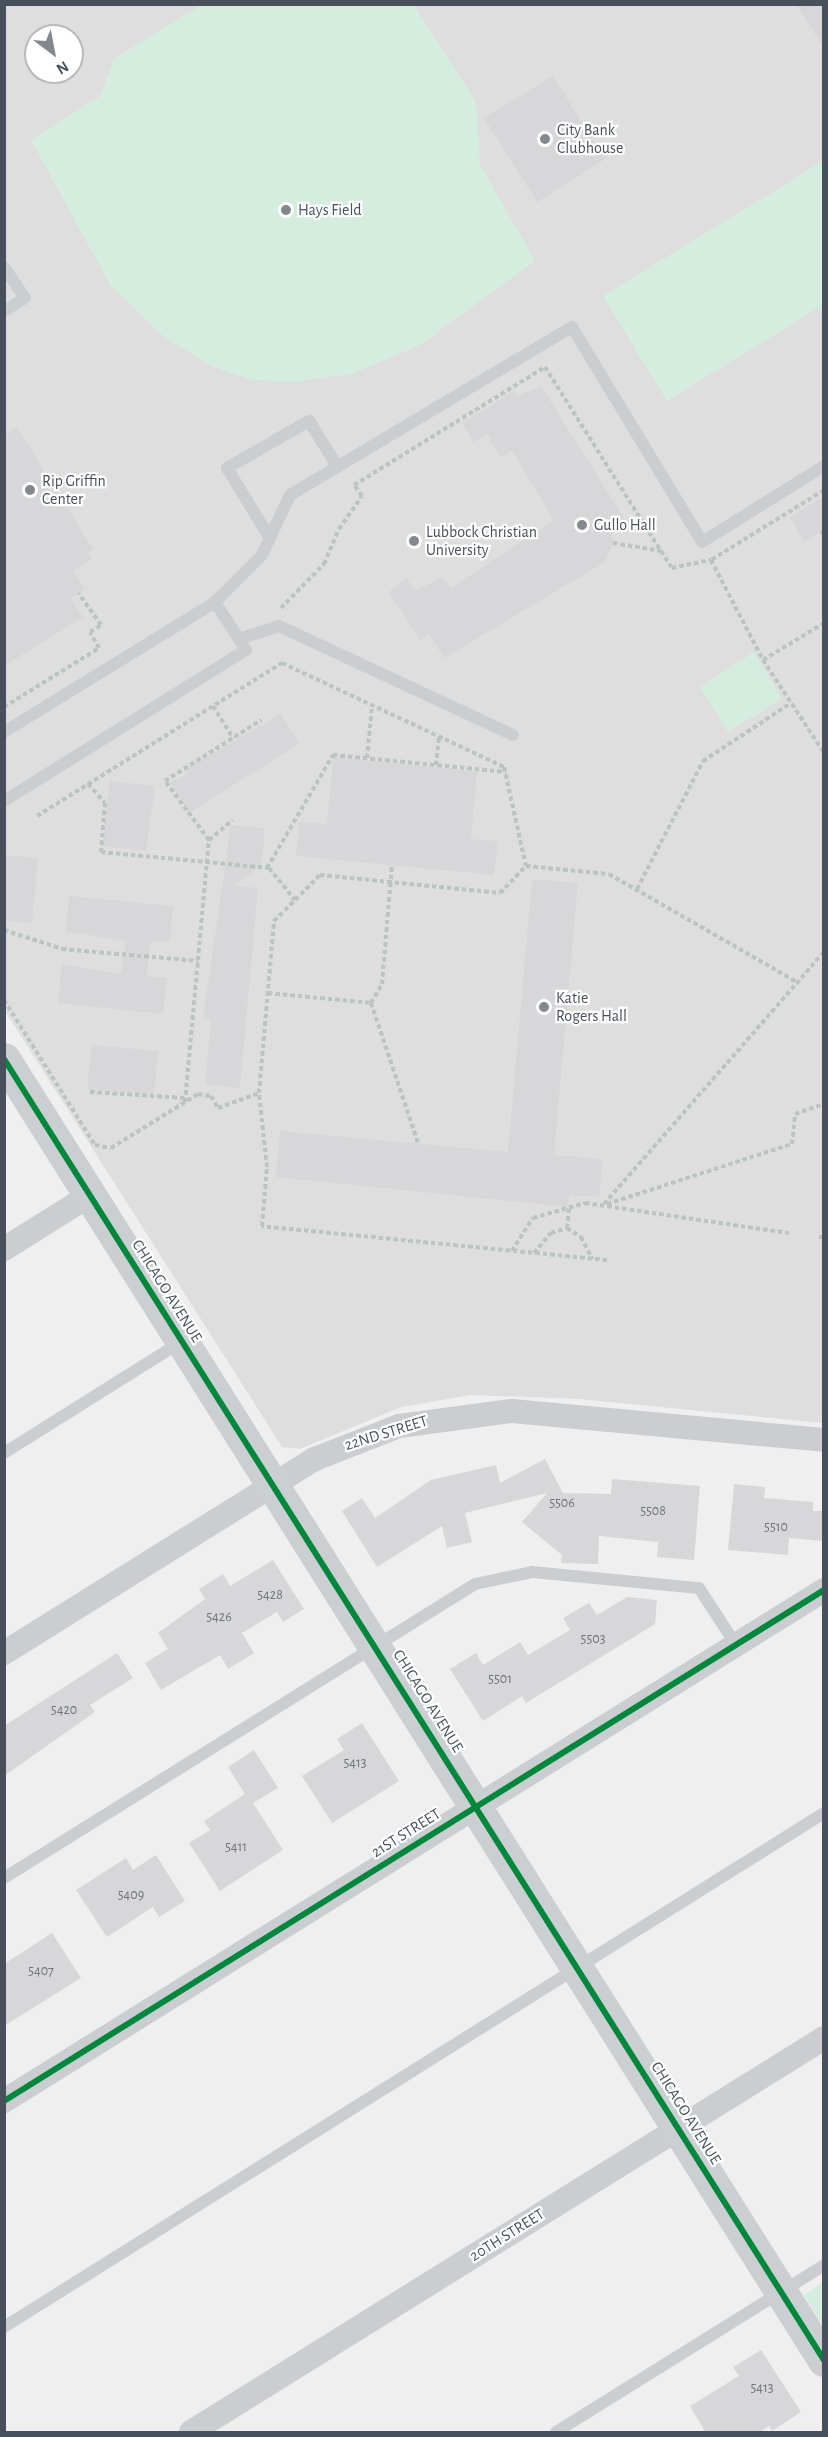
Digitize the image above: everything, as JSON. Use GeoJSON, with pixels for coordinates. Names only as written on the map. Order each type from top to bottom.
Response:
{"type":"FeatureCollection","features":[{"type":"Feature","properties":{"kind":"street","name":"CHICAGO AVENUE"},"geometry":{"type":"LineString","coordinates":[[4,1059],[477,1805],[824,2360]]}},
{"type":"Feature","properties":{"kind":"street"},"geometry":{"type":"LineString","coordinates":[[4,1249],[90,1195]]}},
{"type":"Feature","properties":{"kind":"street","name":"22ND STREET"},"geometry":{"type":"LineString","coordinates":[[4,1653],[274,1485],[367,1435],[484,1412],[824,1440]]}},
{"type":"Feature","properties":{"kind":"street","name":"21ST STREET"},"geometry":{"type":"LineString","coordinates":[[4,2101],[824,1590]]}},
{"type":"Feature","properties":{"kind":"street","name":"20TH STREET"},"geometry":{"type":"LineString","coordinates":[[191,2433],[824,2037]]}},
{"type":"Feature","properties":{"kind":"lane"},"geometry":{"type":"LineString","coordinates":[[4,267],[25,298],[4,311]]}},
{"type":"Feature","properties":{"kind":"lane"},"geometry":{"type":"LineString","coordinates":[[4,732],[215,602],[262,555],[290,495],[573,327],[702,542],[824,466]]}},
{"type":"Feature","properties":{"kind":"lane"},"geometry":{"type":"LineString","coordinates":[[270,538],[227,468],[309,421],[338,467]]}},
{"type":"Feature","properties":{"kind":"lane"},"geometry":{"type":"LineString","coordinates":[[4,801],[246,650],[215,602]]}},
{"type":"Feature","properties":{"kind":"lane"},"geometry":{"type":"LineString","coordinates":[[239,639],[279,626],[513,735]]}},
{"type":"Feature","properties":{"kind":"lane"},"geometry":{"type":"LineString","coordinates":[[4,1453],[183,1341]]}},
{"type":"Feature","properties":{"kind":"lane"},"geometry":{"type":"LineString","coordinates":[[4,1878],[461,1589],[532,1572],[699,1588],[736,1645]]}},
{"type":"Feature","properties":{"kind":"lane"},"geometry":{"type":"LineString","coordinates":[[4,2327],[824,1813]]}},
{"type":"Feature","properties":{"kind":"lane"},"geometry":{"type":"LineString","coordinates":[[556,2433],[824,2265]]}},
{"type":"Feature","properties":{"kind":"path"},"geometry":{"type":"LineString","coordinates":[[281,608],[324,564],[339,529],[362,496],[354,485],[545,367],[672,568],[711,560],[824,490]]}},
{"type":"Feature","properties":{"kind":"path"},"geometry":{"type":"LineString","coordinates":[[613,543],[661,551]]}},
{"type":"Feature","properties":{"kind":"path"},"geometry":{"type":"LineString","coordinates":[[711,560],[763,660],[824,753]]}},
{"type":"Feature","properties":{"kind":"path"},"geometry":{"type":"LineString","coordinates":[[4,707],[99,648],[90,632],[101,625],[79,593]]}},
{"type":"Feature","properties":{"kind":"path"},"geometry":{"type":"LineString","coordinates":[[763,660],[824,623]]}},
{"type":"Feature","properties":{"kind":"path"},"geometry":{"type":"LineString","coordinates":[[37,816],[282,663],[504,767],[526,866]]}},
{"type":"Feature","properties":{"kind":"path"},"geometry":{"type":"LineString","coordinates":[[637,889],[703,761],[791,703]]}},
{"type":"Feature","properties":{"kind":"path"},"geometry":{"type":"LineString","coordinates":[[367,758],[372,705]]}},
{"type":"Feature","properties":{"kind":"path"},"geometry":{"type":"LineString","coordinates":[[213,706],[233,738]]}},
{"type":"Feature","properties":{"kind":"path"},"geometry":{"type":"LineString","coordinates":[[185,1100],[208,840],[165,781],[261,720]]}},
{"type":"Feature","properties":{"kind":"path"},"geometry":{"type":"LineString","coordinates":[[436,765],[439,736]]}},
{"type":"Feature","properties":{"kind":"path"},"geometry":{"type":"LineString","coordinates":[[817,743],[824,739]]}},
{"type":"Feature","properties":{"kind":"path"},"geometry":{"type":"LineString","coordinates":[[267,868],[333,755],[506,772]]}},
{"type":"Feature","properties":{"kind":"path"},"geometry":{"type":"LineString","coordinates":[[88,784],[105,804],[101,852],[267,868],[295,900]]}},
{"type":"Feature","properties":{"kind":"path"},"geometry":{"type":"LineString","coordinates":[[208,840],[233,819]]}},
{"type":"Feature","properties":{"kind":"path"},"geometry":{"type":"LineString","coordinates":[[392,866],[382,984],[371,1003],[418,1143]]}},
{"type":"Feature","properties":{"kind":"path"},"geometry":{"type":"LineString","coordinates":[[526,866],[609,874],[797,982]]}},
{"type":"Feature","properties":{"kind":"path"},"geometry":{"type":"LineString","coordinates":[[526,866],[500,893],[320,875],[274,921],[259,1093],[267,1167],[262,1226],[607,1260]]}},
{"type":"Feature","properties":{"kind":"path"},"geometry":{"type":"LineString","coordinates":[[4,930],[62,949],[198,961]]}},
{"type":"Feature","properties":{"kind":"path"},"geometry":{"type":"LineString","coordinates":[[604,1204],[824,952]]}},
{"type":"Feature","properties":{"kind":"path"},"geometry":{"type":"LineString","coordinates":[[267,993],[371,1003]]}},
{"type":"Feature","properties":{"kind":"path"},"geometry":{"type":"LineString","coordinates":[[4,1000],[95,1145],[111,1148],[198,1094],[211,1096],[218,1108],[259,1093]]}},
{"type":"Feature","properties":{"kind":"path"},"geometry":{"type":"LineString","coordinates":[[90,1092],[185,1100]]}},
{"type":"Feature","properties":{"kind":"path"},"geometry":{"type":"LineString","coordinates":[[512,1251],[532,1218],[569,1208],[604,1204],[792,1144],[795,1114],[824,1104]]}},
{"type":"Feature","properties":{"kind":"path"},"geometry":{"type":"LineString","coordinates":[[604,1204],[789,1233]]}},
{"type":"Feature","properties":{"kind":"path"},"geometry":{"type":"LineString","coordinates":[[567,1228],[569,1208]]}},
{"type":"Feature","properties":{"kind":"path"},"geometry":{"type":"LineString","coordinates":[[534,1253],[551,1233],[567,1228]]}},
{"type":"Feature","properties":{"kind":"path"},"geometry":{"type":"LineString","coordinates":[[567,1228],[581,1237],[592,1259]]}},
{"type":"Feature","properties":{"kind":"shaded area","name":"Lubbock Christian University"},"geometry":{"type":"Polygon","coordinates":[[[823,5],[823,1423],[579,1399],[471,1395],[401,1407],[300,1449],[282,1447],[5,1011],[5,6],[823,5]]]}},
{"type":"Feature","properties":{"kind":"green space","name":"Hays Field"},"geometry":{"type":"Polygon","coordinates":[[[201,5],[414,5],[476,102],[480,165],[535,261],[420,345],[351,374],[292,382],[253,380],[211,366],[163,336],[111,286],[31,140],[100,96],[114,59],[201,5]]]}},
{"type":"Feature","properties":{"kind":"green space"},"geometry":{"type":"Polygon","coordinates":[[[823,161],[823,305],[667,401],[603,296],[823,161]]]}},
{"type":"Feature","properties":{"kind":"green space"},"geometry":{"type":"Polygon","coordinates":[[[754,652],[782,699],[728,732],[700,687],[754,652]]]}},
{"type":"Feature","properties":{"kind":"green space"},"geometry":{"type":"Polygon","coordinates":[[[823,2282],[823,2326],[804,2295],[823,2282]]]}},
{"type":"Feature","properties":{"kind":"building"},"geometry":{"type":"Polygon","coordinates":[[[796,4],[824,4],[824,48],[796,4]]]}},
{"type":"Feature","properties":{"kind":"building","name":"City Bank Clubhouse"},"geometry":{"type":"Polygon","coordinates":[[[553,76],[605,159],[537,202],[484,118],[553,76]]]}},
{"type":"Feature","properties":{"kind":"building","name":"Gullo Hall"},"geometry":{"type":"Polygon","coordinates":[[[541,386],[624,518],[611,529],[613,543],[605,562],[444,658],[429,634],[420,640],[389,592],[406,578],[416,591],[442,577],[451,588],[554,520],[512,450],[501,458],[487,434],[473,442],[462,423],[514,391],[518,396],[541,386]]]}},
{"type":"Feature","properties":{"kind":"building","name":"Rip Griffin Center"},"geometry":{"type":"Polygon","coordinates":[[[17,427],[93,549],[88,553],[92,559],[73,571],[85,589],[71,598],[83,617],[4,666],[4,435],[17,427]]]}},
{"type":"Feature","properties":{"kind":"building"},"geometry":{"type":"Polygon","coordinates":[[[824,496],[824,529],[804,542],[790,517],[824,496]]]}},
{"type":"Feature","properties":{"kind":"building"},"geometry":{"type":"Polygon","coordinates":[[[281,714],[299,744],[189,813],[170,783],[188,773],[185,769],[281,714]]]}},
{"type":"Feature","properties":{"kind":"building"},"geometry":{"type":"Polygon","coordinates":[[[333,757],[477,772],[471,839],[498,841],[494,875],[296,856],[299,822],[327,824],[333,757]]]}},
{"type":"Feature","properties":{"kind":"building"},"geometry":{"type":"Polygon","coordinates":[[[110,781],[155,786],[146,851],[102,846],[110,781]]]}},
{"type":"Feature","properties":{"kind":"building"},"geometry":{"type":"Polygon","coordinates":[[[231,825],[265,828],[262,863],[235,886],[258,888],[240,1088],[205,1084],[211,1020],[203,1019],[231,825]]]}},
{"type":"Feature","properties":{"kind":"building"},"geometry":{"type":"Polygon","coordinates":[[[4,855],[38,858],[32,923],[4,921],[4,855]]]}},
{"type":"Feature","properties":{"kind":"building","name":"Katie Rogers Hall"},"geometry":{"type":"Polygon","coordinates":[[[532,879],[578,883],[554,1155],[603,1159],[599,1197],[569,1195],[568,1207],[276,1177],[280,1131],[508,1152],[532,879]]]}},
{"type":"Feature","properties":{"kind":"building"},"geometry":{"type":"Polygon","coordinates":[[[69,896],[173,906],[170,940],[150,943],[147,976],[167,978],[163,1014],[58,1003],[62,964],[121,974],[126,941],[66,931],[69,896]]]}},
{"type":"Feature","properties":{"kind":"building"},"geometry":{"type":"Polygon","coordinates":[[[92,1045],[158,1051],[154,1095],[87,1089],[92,1045]]]}},
{"type":"Feature","properties":{"kind":"building"},"geometry":{"type":"Polygon","coordinates":[[[545,1459],[563,1493],[611,1494],[612,1479],[700,1486],[694,1560],[657,1557],[658,1542],[599,1536],[598,1564],[561,1563],[562,1555],[522,1522],[547,1493],[465,1513],[472,1542],[447,1548],[442,1526],[377,1567],[342,1511],[362,1498],[375,1518],[431,1480],[496,1465],[500,1483],[545,1459]]]}},
{"type":"Feature","properties":{"kind":"building"},"geometry":{"type":"Polygon","coordinates":[[[734,1484],[765,1487],[764,1498],[813,1502],[813,1511],[824,1511],[822,1541],[789,1538],[788,1555],[728,1550],[734,1484]]]}},
{"type":"Feature","properties":{"kind":"building"},"geometry":{"type":"Polygon","coordinates":[[[273,1560],[304,1609],[283,1622],[277,1612],[242,1633],[254,1653],[228,1669],[220,1655],[161,1690],[145,1663],[168,1649],[158,1633],[205,1599],[199,1589],[223,1574],[230,1586],[273,1560]]]}},
{"type":"Feature","properties":{"kind":"building"},"geometry":{"type":"Polygon","coordinates":[[[627,1597],[657,1600],[655,1624],[526,1703],[522,1696],[483,1721],[450,1669],[476,1653],[483,1665],[520,1642],[528,1655],[570,1630],[563,1618],[589,1603],[597,1615],[627,1597]]]}},
{"type":"Feature","properties":{"kind":"building"},"geometry":{"type":"Polygon","coordinates":[[[117,1653],[133,1678],[90,1705],[95,1712],[4,1776],[4,1726],[117,1653]]]}},
{"type":"Feature","properties":{"kind":"building"},"geometry":{"type":"Polygon","coordinates":[[[362,1723],[399,1781],[332,1823],[302,1776],[344,1750],[337,1739],[362,1723]]]}},
{"type":"Feature","properties":{"kind":"building"},"geometry":{"type":"Polygon","coordinates":[[[254,1750],[278,1788],[253,1803],[283,1850],[220,1891],[189,1843],[210,1830],[204,1821],[245,1794],[228,1767],[254,1750]]]}},
{"type":"Feature","properties":{"kind":"building"},"geometry":{"type":"Polygon","coordinates":[[[156,1855],[185,1901],[159,1917],[153,1907],[107,1937],[76,1890],[126,1858],[133,1870],[156,1855]]]}},
{"type":"Feature","properties":{"kind":"building"},"geometry":{"type":"Polygon","coordinates":[[[52,1933],[81,1978],[4,2026],[4,1964],[52,1933]]]}},
{"type":"Feature","properties":{"kind":"building"},"geometry":{"type":"Polygon","coordinates":[[[761,2350],[801,2412],[772,2431],[769,2426],[758,2433],[706,2433],[690,2406],[739,2376],[733,2367],[761,2350]]]}},
{"type":"Feature","properties":{"kind":"cycle path"},"geometry":{"type":"LineString","coordinates":[[4,1059],[824,2360]]}},
{"type":"Feature","properties":{"kind":"cycle path"},"geometry":{"type":"LineString","coordinates":[[4,2101],[824,1590]]}},
{"type":"Feature","properties":{"kind":"place","name":"City Bank Clubhouse"},"geometry":{"type":"Point","coordinates":[545,139]}},
{"type":"Feature","properties":{"kind":"place","name":"Hays Field"},"geometry":{"type":"Point","coordinates":[286,210]}},
{"type":"Feature","properties":{"kind":"place","name":"Rip Griffin Center"},"geometry":{"type":"Point","coordinates":[30,490]}},
{"type":"Feature","properties":{"kind":"place","name":"Gullo Hall"},"geometry":{"type":"Point","coordinates":[582,525]}},
{"type":"Feature","properties":{"kind":"place","name":"Lubbock Christian University"},"geometry":{"type":"Point","coordinates":[414,541]}},
{"type":"Feature","properties":{"kind":"place","name":"Katie Rogers Hall"},"geometry":{"type":"Point","coordinates":[544,1007]}}]}
